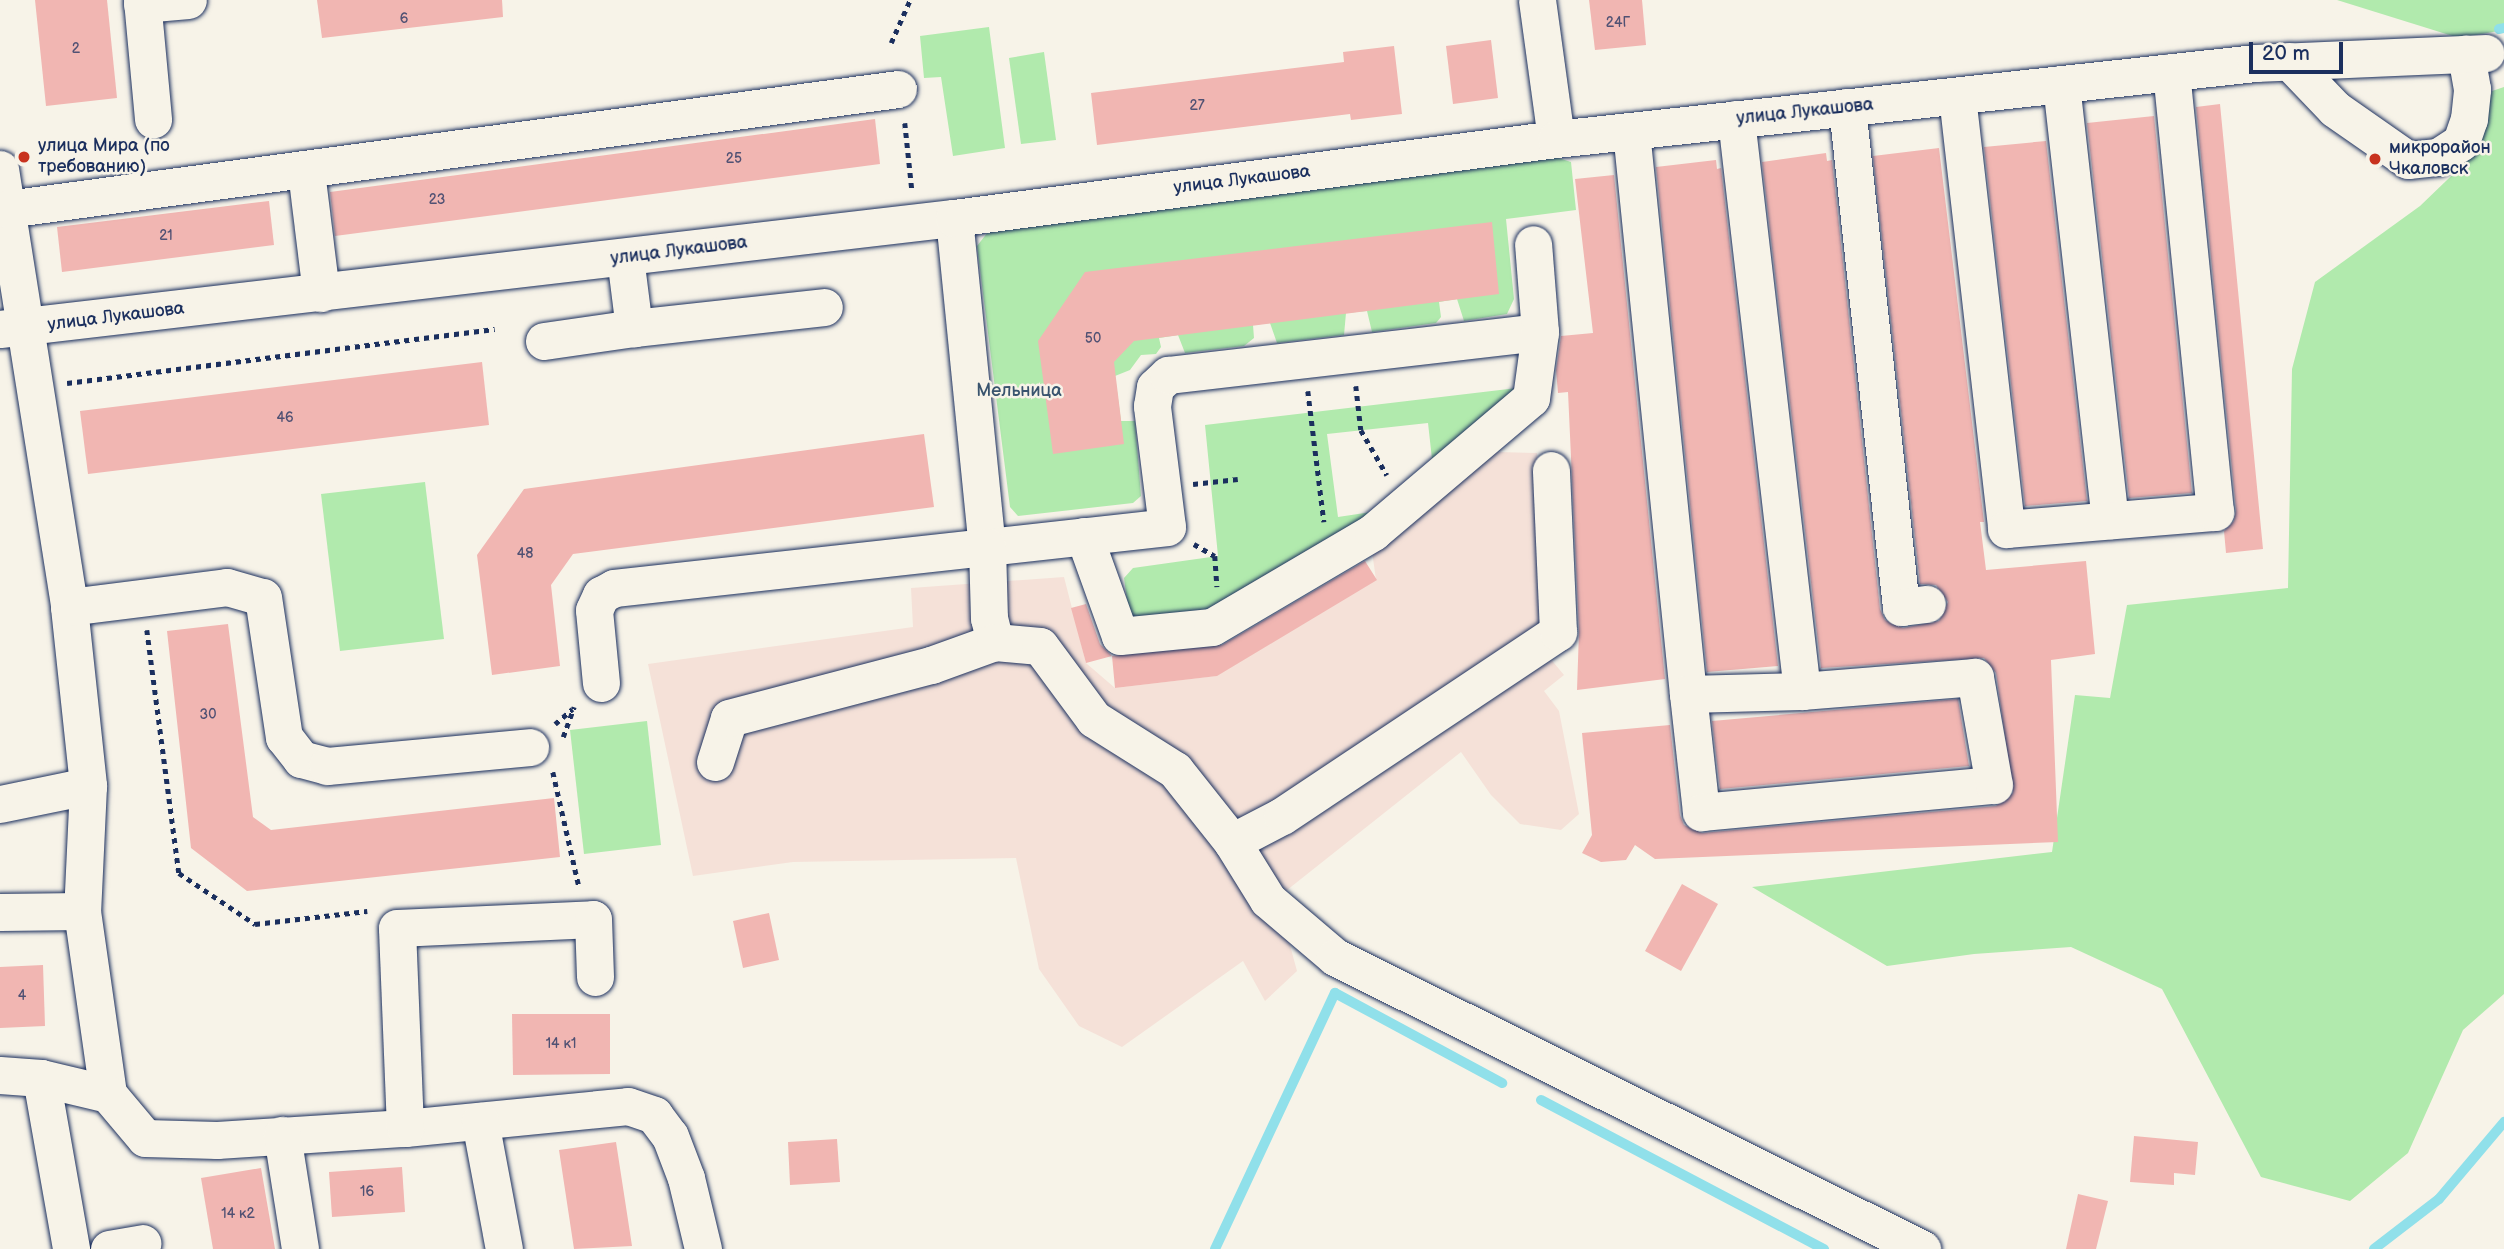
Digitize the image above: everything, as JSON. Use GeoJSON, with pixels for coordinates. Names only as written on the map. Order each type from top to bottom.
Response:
{"type":"FeatureCollection","features":[{"type":"Feature","properties":{"kind":"street"},"geometry":{"type":"LineString","coordinates":[[153,119],[142,2],[188,0]]}},
{"type":"Feature","properties":{"kind":"street"},"geometry":{"type":"LineString","coordinates":[[1537,0],[1556,139]]}},
{"type":"Feature","properties":{"kind":"street","name":"улица Лукашова"},"geometry":{"type":"LineString","coordinates":[[12,329],[914,223],[1556,139],[2289,61],[2476,54],[2469,119],[2460,142],[2438,157],[2408,160],[2336,109],[2289,61]]}},
{"type":"Feature","properties":{"kind":"street"},"geometry":{"type":"LineString","coordinates":[[1957,96],[2007,529],[2215,512],[2171,72]]}},
{"type":"Feature","properties":{"kind":"street"},"geometry":{"type":"LineString","coordinates":[[2061,84],[2110,520]]}},
{"type":"Feature","properties":{"kind":"street"},"geometry":{"type":"LineString","coordinates":[[7,209],[900,99]]}},
{"type":"Feature","properties":{"kind":"street"},"geometry":{"type":"LineString","coordinates":[[1847,107],[1901,607],[1927,604]]}},
{"type":"Feature","properties":{"kind":"street"},"geometry":{"type":"LineString","coordinates":[[1737,119],[1802,691]]}},
{"type":"Feature","properties":{"kind":"street"},"geometry":{"type":"LineString","coordinates":[[1631,131],[1688,694],[1701,812],[1994,785],[1975,677],[1802,691],[1688,694]]}},
{"type":"Feature","properties":{"kind":"street"},"geometry":{"type":"LineString","coordinates":[[0,169],[7,209],[12,329],[69,607],[88,786],[82,911],[108,1094],[145,1138],[217,1140],[405,1128],[628,1106],[654,1115],[670,1136],[686,1178],[703,1249]]}},
{"type":"Feature","properties":{"kind":"street"},"geometry":{"type":"LineString","coordinates":[[306,171],[321,293]]}},
{"type":"Feature","properties":{"kind":"street"},"geometry":{"type":"LineString","coordinates":[[954,218],[987,547],[989,618],[995,642]]}},
{"type":"Feature","properties":{"kind":"street"},"geometry":{"type":"LineString","coordinates":[[1084,536],[1120,636],[1212,627],[1373,532],[1531,398],[1540,332],[1533,244]]}},
{"type":"Feature","properties":{"kind":"street"},"geometry":{"type":"LineString","coordinates":[[625,257],[634,328]]}},
{"type":"Feature","properties":{"kind":"street"},"geometry":{"type":"LineString","coordinates":[[544,341],[824,307]]}},
{"type":"Feature","properties":{"kind":"street"},"geometry":{"type":"LineString","coordinates":[[601,683],[594,610],[601,595],[614,588],[1167,527],[1152,406],[1155,387],[1168,375],[1540,332]]}},
{"type":"Feature","properties":{"kind":"street"},"geometry":{"type":"LineString","coordinates":[[1232,842],[1282,816],[1558,632],[1551,470]]}},
{"type":"Feature","properties":{"kind":"street"},"geometry":{"type":"LineString","coordinates":[[69,607],[227,587],[263,597],[284,737],[301,759],[327,766],[547,753]]}},
{"type":"Feature","properties":{"kind":"street"},"geometry":{"type":"LineString","coordinates":[[715,762],[729,718],[931,665],[995,642],[1040,646],[1094,719],[1175,771],[1232,842],[1268,900],[1335,957],[1922,1249]]}},
{"type":"Feature","properties":{"kind":"street"},"geometry":{"type":"LineString","coordinates":[[0,804],[88,786]]}},
{"type":"Feature","properties":{"kind":"street"},"geometry":{"type":"LineString","coordinates":[[0,912],[82,911]]}},
{"type":"Feature","properties":{"kind":"street"},"geometry":{"type":"LineString","coordinates":[[405,1128],[397,928],[593,919],[595,976]]}},
{"type":"Feature","properties":{"kind":"street"},"geometry":{"type":"LineString","coordinates":[[0,1075],[41,1078],[108,1094]]}},
{"type":"Feature","properties":{"kind":"street"},"geometry":{"type":"LineString","coordinates":[[41,1078],[71,1249]]}},
{"type":"Feature","properties":{"kind":"street"},"geometry":{"type":"LineString","coordinates":[[480,1121],[504,1249]]}},
{"type":"Feature","properties":{"kind":"street"},"geometry":{"type":"LineString","coordinates":[[282,1135],[300,1249]]}},
{"type":"Feature","properties":{"kind":"path"},"geometry":{"type":"LineString","coordinates":[[891,43],[910,0]]}},
{"type":"Feature","properties":{"kind":"path"},"geometry":{"type":"LineString","coordinates":[[900,99],[914,223]]}},
{"type":"Feature","properties":{"kind":"path"},"geometry":{"type":"LineString","coordinates":[[63,383],[495,329]]}},
{"type":"Feature","properties":{"kind":"path"},"geometry":{"type":"LineString","coordinates":[[1353,354],[1361,430],[1404,505]]}},
{"type":"Feature","properties":{"kind":"path"},"geometry":{"type":"LineString","coordinates":[[1304,359],[1329,558]]}},
{"type":"Feature","properties":{"kind":"path"},"geometry":{"type":"LineString","coordinates":[[1162,488],[1238,479]]}},
{"type":"Feature","properties":{"kind":"path"},"geometry":{"type":"LineString","coordinates":[[1167,527],[1215,556],[1220,623]]}},
{"type":"Feature","properties":{"kind":"path"},"geometry":{"type":"LineString","coordinates":[[143,598],[179,873],[255,924],[376,910]]}},
{"type":"Feature","properties":{"kind":"path"},"geometry":{"type":"LineString","coordinates":[[566,889],[579,888],[547,753],[574,708],[601,683]]}},
{"type":"Feature","properties":{"kind":"path"},"geometry":{"type":"LineString","coordinates":[[547,753],[574,708]]}},
{"type":"Feature","properties":{"kind":"shaded area"},"geometry":{"type":"Polygon","coordinates":[[[1497,452],[1537,453],[1545,539],[1539,645],[1564,675],[1544,691],[1559,711],[1579,814],[1561,830],[1520,824],[1491,795],[1461,752],[1277,898],[1297,971],[1265,1001],[1243,961],[1122,1047],[1079,1026],[1039,969],[1016,858],[793,862],[693,876],[648,664],[913,627],[911,588],[1064,577],[1086,663],[1115,688],[1216,676],[1376,580],[1372,551],[1474,457],[1497,452]]]}},
{"type":"Feature","properties":{"kind":"green space"},"geometry":{"type":"Polygon","coordinates":[[[2337,0],[2504,0],[2504,30],[2459,38],[2337,0]]]}},
{"type":"Feature","properties":{"kind":"green space"},"geometry":{"type":"Polygon","coordinates":[[[989,27],[1005,148],[953,156],[941,77],[924,78],[920,36],[989,27]]]}},
{"type":"Feature","properties":{"kind":"green space"},"geometry":{"type":"Polygon","coordinates":[[[1044,52],[1056,140],[1021,144],[1009,58],[1044,52]]]}},
{"type":"Feature","properties":{"kind":"green space"},"geometry":{"type":"Polygon","coordinates":[[[2504,87],[2504,994],[2463,1030],[2408,1153],[2350,1201],[2261,1177],[2162,989],[2071,947],[1974,954],[1887,966],[1752,887],[2052,852],[2075,695],[2110,698],[2127,605],[2288,588],[2292,369],[2315,282],[2420,206],[2473,155],[2492,91],[2504,87]]]}},
{"type":"Feature","properties":{"kind":"green space","name":"Мельница"},"geometry":{"type":"Polygon","coordinates":[[[1552,156],[1571,162],[1576,210],[1506,219],[1514,299],[1507,314],[1464,321],[1457,299],[1439,302],[1441,317],[1436,323],[1372,332],[1367,311],[1346,313],[1344,335],[1277,343],[1270,323],[1253,325],[1254,338],[1244,346],[1185,353],[1178,335],[1159,338],[1161,347],[1156,354],[1141,355],[1130,370],[1115,376],[1121,421],[1135,421],[1141,496],[1133,503],[1018,516],[1010,507],[977,246],[995,223],[1552,156]]]}},
{"type":"Feature","properties":{"kind":"green space"},"geometry":{"type":"Polygon","coordinates":[[[1517,388],[1433,468],[1428,423],[1327,434],[1338,517],[1378,511],[1212,616],[1135,620],[1128,608],[1124,578],[1133,568],[1218,556],[1205,425],[1517,388]]]}},
{"type":"Feature","properties":{"kind":"green space"},"geometry":{"type":"Polygon","coordinates":[[[425,482],[444,639],[340,651],[321,494],[425,482]]]}},
{"type":"Feature","properties":{"kind":"green space"},"geometry":{"type":"Polygon","coordinates":[[[647,721],[661,845],[584,854],[570,730],[647,721]]]}},
{"type":"Feature","properties":{"kind":"building"},"geometry":{"type":"Polygon","coordinates":[[[35,0],[107,0],[117,98],[46,106],[35,0]]]}},
{"type":"Feature","properties":{"kind":"building"},"geometry":{"type":"Polygon","coordinates":[[[317,0],[502,0],[503,17],[322,38],[317,0]]]}},
{"type":"Feature","properties":{"kind":"building"},"geometry":{"type":"Polygon","coordinates":[[[1589,0],[1642,0],[1646,45],[1595,50],[1589,0]]]}},
{"type":"Feature","properties":{"kind":"building"},"geometry":{"type":"Polygon","coordinates":[[[1491,40],[1498,98],[1453,104],[1446,46],[1491,40]]]}},
{"type":"Feature","properties":{"kind":"building"},"geometry":{"type":"Polygon","coordinates":[[[1394,46],[1402,114],[1351,120],[1350,114],[1097,145],[1091,93],[1344,62],[1343,52],[1394,46]]]}},
{"type":"Feature","properties":{"kind":"building"},"geometry":{"type":"Polygon","coordinates":[[[2220,104],[2263,549],[2226,553],[2224,531],[2234,521],[2236,510],[2196,107],[2220,104]]]}},
{"type":"Feature","properties":{"kind":"building"},"geometry":{"type":"Polygon","coordinates":[[[2154,116],[2192,493],[2129,498],[2087,123],[2154,116]]]}},
{"type":"Feature","properties":{"kind":"building"},"geometry":{"type":"Polygon","coordinates":[[[875,119],[880,164],[335,236],[330,192],[875,119]]]}},
{"type":"Feature","properties":{"kind":"building"},"geometry":{"type":"Polygon","coordinates":[[[2046,141],[2087,501],[2025,506],[1984,147],[2046,141]]]}},
{"type":"Feature","properties":{"kind":"building"},"geometry":{"type":"Polygon","coordinates":[[[1939,148],[1984,522],[1980,522],[1986,570],[2086,561],[2095,654],[2051,660],[2058,842],[1655,859],[1635,845],[1626,860],[1601,862],[1582,853],[1592,835],[1582,733],[1670,725],[1680,815],[1684,825],[1702,833],[1996,806],[2013,793],[1996,673],[1984,658],[1821,668],[1762,162],[1826,153],[1827,161],[1832,160],[1880,609],[1885,620],[1903,628],[1939,621],[1948,602],[1936,585],[1920,584],[1873,156],[1939,148]]]}},
{"type":"Feature","properties":{"kind":"building"},"geometry":{"type":"Polygon","coordinates":[[[1716,160],[1717,169],[1721,168],[1778,666],[1707,672],[1656,167],[1716,160]]]}},
{"type":"Feature","properties":{"kind":"building"},"geometry":{"type":"Polygon","coordinates":[[[1614,175],[1665,679],[1577,690],[1579,631],[1568,392],[1558,393],[1556,370],[1561,336],[1593,333],[1575,179],[1614,175]]]}},
{"type":"Feature","properties":{"kind":"building"},"geometry":{"type":"Polygon","coordinates":[[[269,201],[274,245],[62,272],[57,227],[269,201]]]}},
{"type":"Feature","properties":{"kind":"building"},"geometry":{"type":"Polygon","coordinates":[[[1492,222],[1499,294],[1134,341],[1114,362],[1124,444],[1053,454],[1038,341],[1085,272],[1492,222]]]}},
{"type":"Feature","properties":{"kind":"building"},"geometry":{"type":"Polygon","coordinates":[[[482,362],[489,425],[88,474],[80,411],[482,362]]]}},
{"type":"Feature","properties":{"kind":"building"},"geometry":{"type":"Polygon","coordinates":[[[924,434],[934,507],[573,554],[551,585],[560,666],[492,675],[477,555],[524,489],[924,434]]]}},
{"type":"Feature","properties":{"kind":"building"},"geometry":{"type":"Polygon","coordinates":[[[1365,561],[1377,580],[1217,676],[1115,688],[1112,656],[1222,645],[1365,561]]]}},
{"type":"Feature","properties":{"kind":"building"},"geometry":{"type":"Polygon","coordinates":[[[1086,604],[1100,644],[1112,656],[1086,663],[1071,608],[1086,604]]]}},
{"type":"Feature","properties":{"kind":"building"},"geometry":{"type":"Polygon","coordinates":[[[228,624],[253,817],[271,830],[554,798],[560,857],[247,891],[191,848],[167,631],[228,624]]]}},
{"type":"Feature","properties":{"kind":"building"},"geometry":{"type":"Polygon","coordinates":[[[1958,699],[1969,766],[1720,789],[1712,721],[1958,699]]]}},
{"type":"Feature","properties":{"kind":"building"},"geometry":{"type":"Polygon","coordinates":[[[1682,884],[1718,904],[1681,971],[1645,951],[1682,884]]]}},
{"type":"Feature","properties":{"kind":"building"},"geometry":{"type":"Polygon","coordinates":[[[769,913],[779,960],[743,968],[733,921],[769,913]]]}},
{"type":"Feature","properties":{"kind":"building"},"geometry":{"type":"Polygon","coordinates":[[[43,965],[45,1026],[0,1028],[0,967],[43,965]]]}},
{"type":"Feature","properties":{"kind":"building"},"geometry":{"type":"Polygon","coordinates":[[[512,1014],[610,1014],[610,1074],[513,1075],[512,1014]]]}},
{"type":"Feature","properties":{"kind":"building"},"geometry":{"type":"Polygon","coordinates":[[[2134,1136],[2198,1142],[2195,1175],[2174,1173],[2174,1185],[2130,1182],[2134,1136]]]}},
{"type":"Feature","properties":{"kind":"building"},"geometry":{"type":"Polygon","coordinates":[[[837,1139],[840,1182],[790,1185],[788,1142],[837,1139]]]}},
{"type":"Feature","properties":{"kind":"building"},"geometry":{"type":"Polygon","coordinates":[[[616,1142],[632,1246],[574,1249],[559,1150],[616,1142]]]}},
{"type":"Feature","properties":{"kind":"building"},"geometry":{"type":"Polygon","coordinates":[[[402,1167],[405,1212],[332,1217],[329,1172],[402,1167]]]}},
{"type":"Feature","properties":{"kind":"building"},"geometry":{"type":"Polygon","coordinates":[[[261,1168],[275,1249],[213,1249],[201,1178],[261,1168]]]}},
{"type":"Feature","properties":{"kind":"building"},"geometry":{"type":"Polygon","coordinates":[[[2078,1194],[2108,1201],[2096,1249],[2066,1249],[2078,1194]]]}},
{"type":"Feature","properties":{"kind":"waterway"},"geometry":{"type":"LineString","coordinates":[[2499,29],[2504,28]]}},
{"type":"Feature","properties":{"kind":"waterway"},"geometry":{"type":"LineString","coordinates":[[1215,1249],[1335,993],[1502,1083]]}},
{"type":"Feature","properties":{"kind":"waterway"},"geometry":{"type":"LineString","coordinates":[[1541,1100],[1824,1249]]}},
{"type":"Feature","properties":{"kind":"waterway"},"geometry":{"type":"LineString","coordinates":[[2374,1249],[2439,1199],[2504,1122]]}},
{"type":"Feature","properties":{"kind":"place","name":"улица Мира (по требованию)"},"geometry":{"type":"Point","coordinates":[24,157]}},
{"type":"Feature","properties":{"kind":"place","name":"микрорайон Чкаловск"},"geometry":{"type":"Point","coordinates":[2375,159]}}]}
